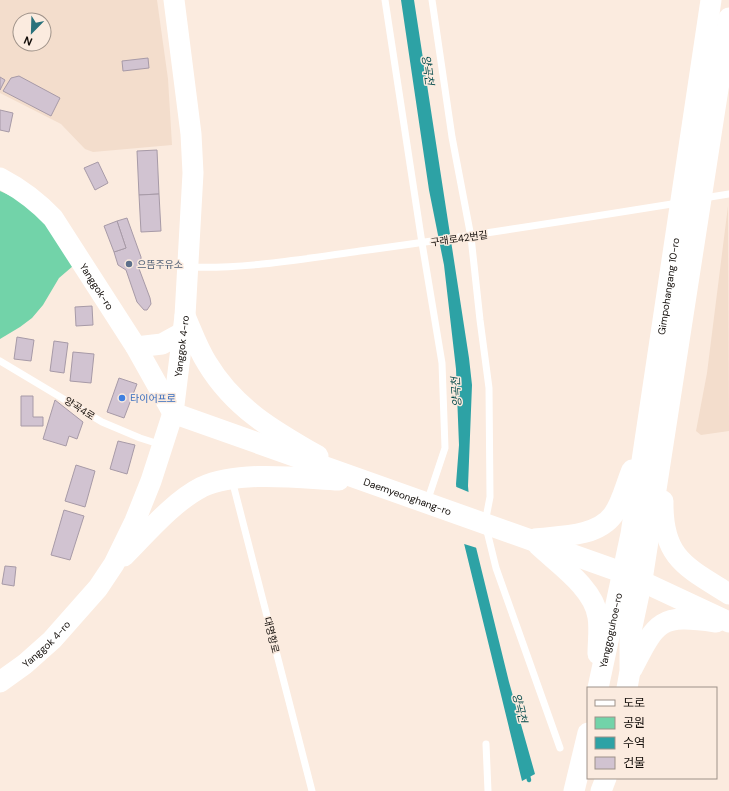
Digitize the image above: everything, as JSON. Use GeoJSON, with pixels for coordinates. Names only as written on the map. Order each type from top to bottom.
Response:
{"type":"FeatureCollection","features":[{"type":"Feature","properties":{"kind":"street","name":"Yanggok 4-ro"},"geometry":{"type":"LineString","coordinates":[[0,682],[25,664],[52,640],[98,588],[114,564],[135,521],[164,445],[173,413],[184,325],[192,203],[192,142],[174,0]]}},
{"type":"Feature","properties":{"kind":"street","name":"Gimpohangang 10-ro"},"geometry":{"type":"LineString","coordinates":[[692,201],[712,0]]}},
{"type":"Feature","properties":{"kind":"street","name":"Gimpohangang 10-ro"},"geometry":{"type":"LineString","coordinates":[[633,576],[656,433],[661,328],[692,201],[729,18]]}},
{"type":"Feature","properties":{"kind":"street","name":"Yanggok-ro"},"geometry":{"type":"LineString","coordinates":[[0,178],[29,195],[40,204],[52,218],[136,347],[173,413]]}},
{"type":"Feature","properties":{"kind":"street"},"geometry":{"type":"LineString","coordinates":[[136,347],[162,344],[184,325],[207,364],[244,409],[274,431],[362,481]]}},
{"type":"Feature","properties":{"kind":"street","name":"Daemyeonghang-ro"},"geometry":{"type":"LineString","coordinates":[[173,413],[633,576],[729,600]]}},
{"type":"Feature","properties":{"kind":"street"},"geometry":{"type":"LineString","coordinates":[[531,539],[590,530],[602,525],[612,516],[656,433]]}},
{"type":"Feature","properties":{"kind":"street"},"geometry":{"type":"LineString","coordinates":[[656,433],[663,522],[668,544],[679,561],[729,594]]}},
{"type":"Feature","properties":{"kind":"street"},"geometry":{"type":"LineString","coordinates":[[114,564],[191,494],[215,483],[232,480],[281,478],[362,481]]}},
{"type":"Feature","properties":{"kind":"street"},"geometry":{"type":"LineString","coordinates":[[531,539],[585,589],[594,604],[598,617],[598,687]]}},
{"type":"Feature","properties":{"kind":"street","name":"Daemyeonghang-ro"},"geometry":{"type":"LineString","coordinates":[[633,576],[729,623]]}},
{"type":"Feature","properties":{"kind":"street","name":"Yanggoguhoe-ro"},"geometry":{"type":"LineString","coordinates":[[629,680],[633,576]]}},
{"type":"Feature","properties":{"kind":"street","name":"Yanggoguhoe-ro"},"geometry":{"type":"LineString","coordinates":[[598,687],[633,576]]}},
{"type":"Feature","properties":{"kind":"street"},"geometry":{"type":"LineString","coordinates":[[629,680],[644,645],[655,629],[663,622],[689,618],[729,623]]}},
{"type":"Feature","properties":{"kind":"street"},"geometry":{"type":"LineString","coordinates":[[574,791],[587,737]]}},
{"type":"Feature","properties":{"kind":"street"},"geometry":{"type":"LineString","coordinates":[[602,791],[606,779]]}},
{"type":"Feature","properties":{"kind":"lane"},"geometry":{"type":"LineString","coordinates":[[385,0],[442,363],[445,448],[426,503]]}},
{"type":"Feature","properties":{"kind":"lane"},"geometry":{"type":"LineString","coordinates":[[432,0],[452,137],[472,237],[480,320],[489,388],[490,497],[482,522],[496,568],[560,748]]}},
{"type":"Feature","properties":{"kind":"lane","name":"구래로42번길"},"geometry":{"type":"LineString","coordinates":[[188,267],[237,266],[472,237],[729,194]]}},
{"type":"Feature","properties":{"kind":"lane","name":"양곡4로"},"geometry":{"type":"LineString","coordinates":[[0,361],[102,422],[140,438],[164,445]]}},
{"type":"Feature","properties":{"kind":"lane","name":"대명항로"},"geometry":{"type":"LineString","coordinates":[[232,480],[312,791]]}},
{"type":"Feature","properties":{"kind":"lane"},"geometry":{"type":"LineString","coordinates":[[486,744],[488,791]]}},
{"type":"Feature","properties":{"kind":"shaded area"},"geometry":{"type":"Polygon","coordinates":[[[0,0],[157,0],[168,79],[172,145],[93,152],[85,149],[61,124],[0,93],[0,0]]]}},
{"type":"Feature","properties":{"kind":"shaded area"},"geometry":{"type":"Polygon","coordinates":[[[728,206],[729,431],[701,435],[696,431],[707,373],[728,206]]]}},
{"type":"Feature","properties":{"kind":"green space"},"geometry":{"type":"Polygon","coordinates":[[[0,191],[20,200],[51,227],[73,266],[59,278],[43,305],[32,318],[0,339],[0,191]]]}},
{"type":"Feature","properties":{"kind":"water"},"geometry":{"type":"Polygon","coordinates":[[[401,0],[414,0],[469,358],[472,385],[468,486],[472,531],[509,682],[535,774],[522,781],[460,527],[456,484],[459,445],[456,369],[444,265],[429,190],[401,0]]]}},
{"type":"Feature","properties":{"kind":"pier"},"geometry":{"type":"Polygon","coordinates":[[[454,486],[471,493],[477,548],[461,543],[454,486]]]}},
{"type":"Feature","properties":{"kind":"building"},"geometry":{"type":"Polygon","coordinates":[[[148,58],[149,68],[123,71],[122,61],[148,58]]]}},
{"type":"Feature","properties":{"kind":"building"},"geometry":{"type":"Polygon","coordinates":[[[19,76],[60,98],[51,116],[3,91],[11,78],[19,76]]]}},
{"type":"Feature","properties":{"kind":"building"},"geometry":{"type":"Polygon","coordinates":[[[0,77],[5,80],[0,90],[0,77]]]}},
{"type":"Feature","properties":{"kind":"building"},"geometry":{"type":"Polygon","coordinates":[[[0,110],[13,113],[9,132],[0,130],[0,110]]]}},
{"type":"Feature","properties":{"kind":"building"},"geometry":{"type":"Polygon","coordinates":[[[157,150],[159,194],[139,195],[137,151],[157,150]]]}},
{"type":"Feature","properties":{"kind":"building"},"geometry":{"type":"Polygon","coordinates":[[[98,162],[108,183],[95,190],[84,168],[98,162]]]}},
{"type":"Feature","properties":{"kind":"building"},"geometry":{"type":"Polygon","coordinates":[[[159,194],[161,231],[141,232],[139,195],[159,194]]]}},
{"type":"Feature","properties":{"kind":"building","name":"으뜸주유소"},"geometry":{"type":"Polygon","coordinates":[[[127,218],[141,257],[141,262],[138,266],[150,298],[151,304],[147,310],[144,310],[137,302],[126,270],[118,265],[114,252],[126,248],[117,221],[127,218]]]}},
{"type":"Feature","properties":{"kind":"building"},"geometry":{"type":"Polygon","coordinates":[[[117,221],[126,248],[114,252],[104,226],[117,221]]]}},
{"type":"Feature","properties":{"kind":"building"},"geometry":{"type":"Polygon","coordinates":[[[92,306],[93,325],[76,326],[75,307],[92,306]]]}},
{"type":"Feature","properties":{"kind":"building"},"geometry":{"type":"Polygon","coordinates":[[[17,337],[34,340],[31,361],[14,359],[17,337]]]}},
{"type":"Feature","properties":{"kind":"building"},"geometry":{"type":"Polygon","coordinates":[[[54,341],[68,343],[64,373],[50,371],[54,341]]]}},
{"type":"Feature","properties":{"kind":"building"},"geometry":{"type":"Polygon","coordinates":[[[73,352],[94,354],[91,383],[70,381],[73,352]]]}},
{"type":"Feature","properties":{"kind":"building","name":"타이어프로"},"geometry":{"type":"Polygon","coordinates":[[[119,378],[137,384],[124,418],[107,412],[119,378]]]}},
{"type":"Feature","properties":{"kind":"building"},"geometry":{"type":"Polygon","coordinates":[[[21,396],[33,396],[33,417],[43,417],[43,426],[21,426],[21,396]]]}},
{"type":"Feature","properties":{"kind":"building"},"geometry":{"type":"Polygon","coordinates":[[[55,400],[83,422],[77,439],[69,436],[66,446],[43,439],[55,400]]]}},
{"type":"Feature","properties":{"kind":"building"},"geometry":{"type":"Polygon","coordinates":[[[118,441],[135,445],[127,474],[110,469],[118,441]]]}},
{"type":"Feature","properties":{"kind":"building"},"geometry":{"type":"Polygon","coordinates":[[[76,465],[95,471],[85,507],[65,501],[76,465]]]}},
{"type":"Feature","properties":{"kind":"building"},"geometry":{"type":"Polygon","coordinates":[[[64,510],[84,516],[70,560],[51,555],[64,510]]]}},
{"type":"Feature","properties":{"kind":"building"},"geometry":{"type":"Polygon","coordinates":[[[5,566],[16,567],[14,586],[2,584],[5,566]]]}},
{"type":"Feature","properties":{"kind":"waterway","name":"양곡천"},"geometry":{"type":"LineString","coordinates":[[527,772],[529,780]]}},
{"type":"Feature","properties":{"kind":"place","name":"으뜸주유소"},"geometry":{"type":"Point","coordinates":[129,264]}},
{"type":"Feature","properties":{"kind":"place","name":"타이어프로"},"geometry":{"type":"Point","coordinates":[122,398]}}]}
